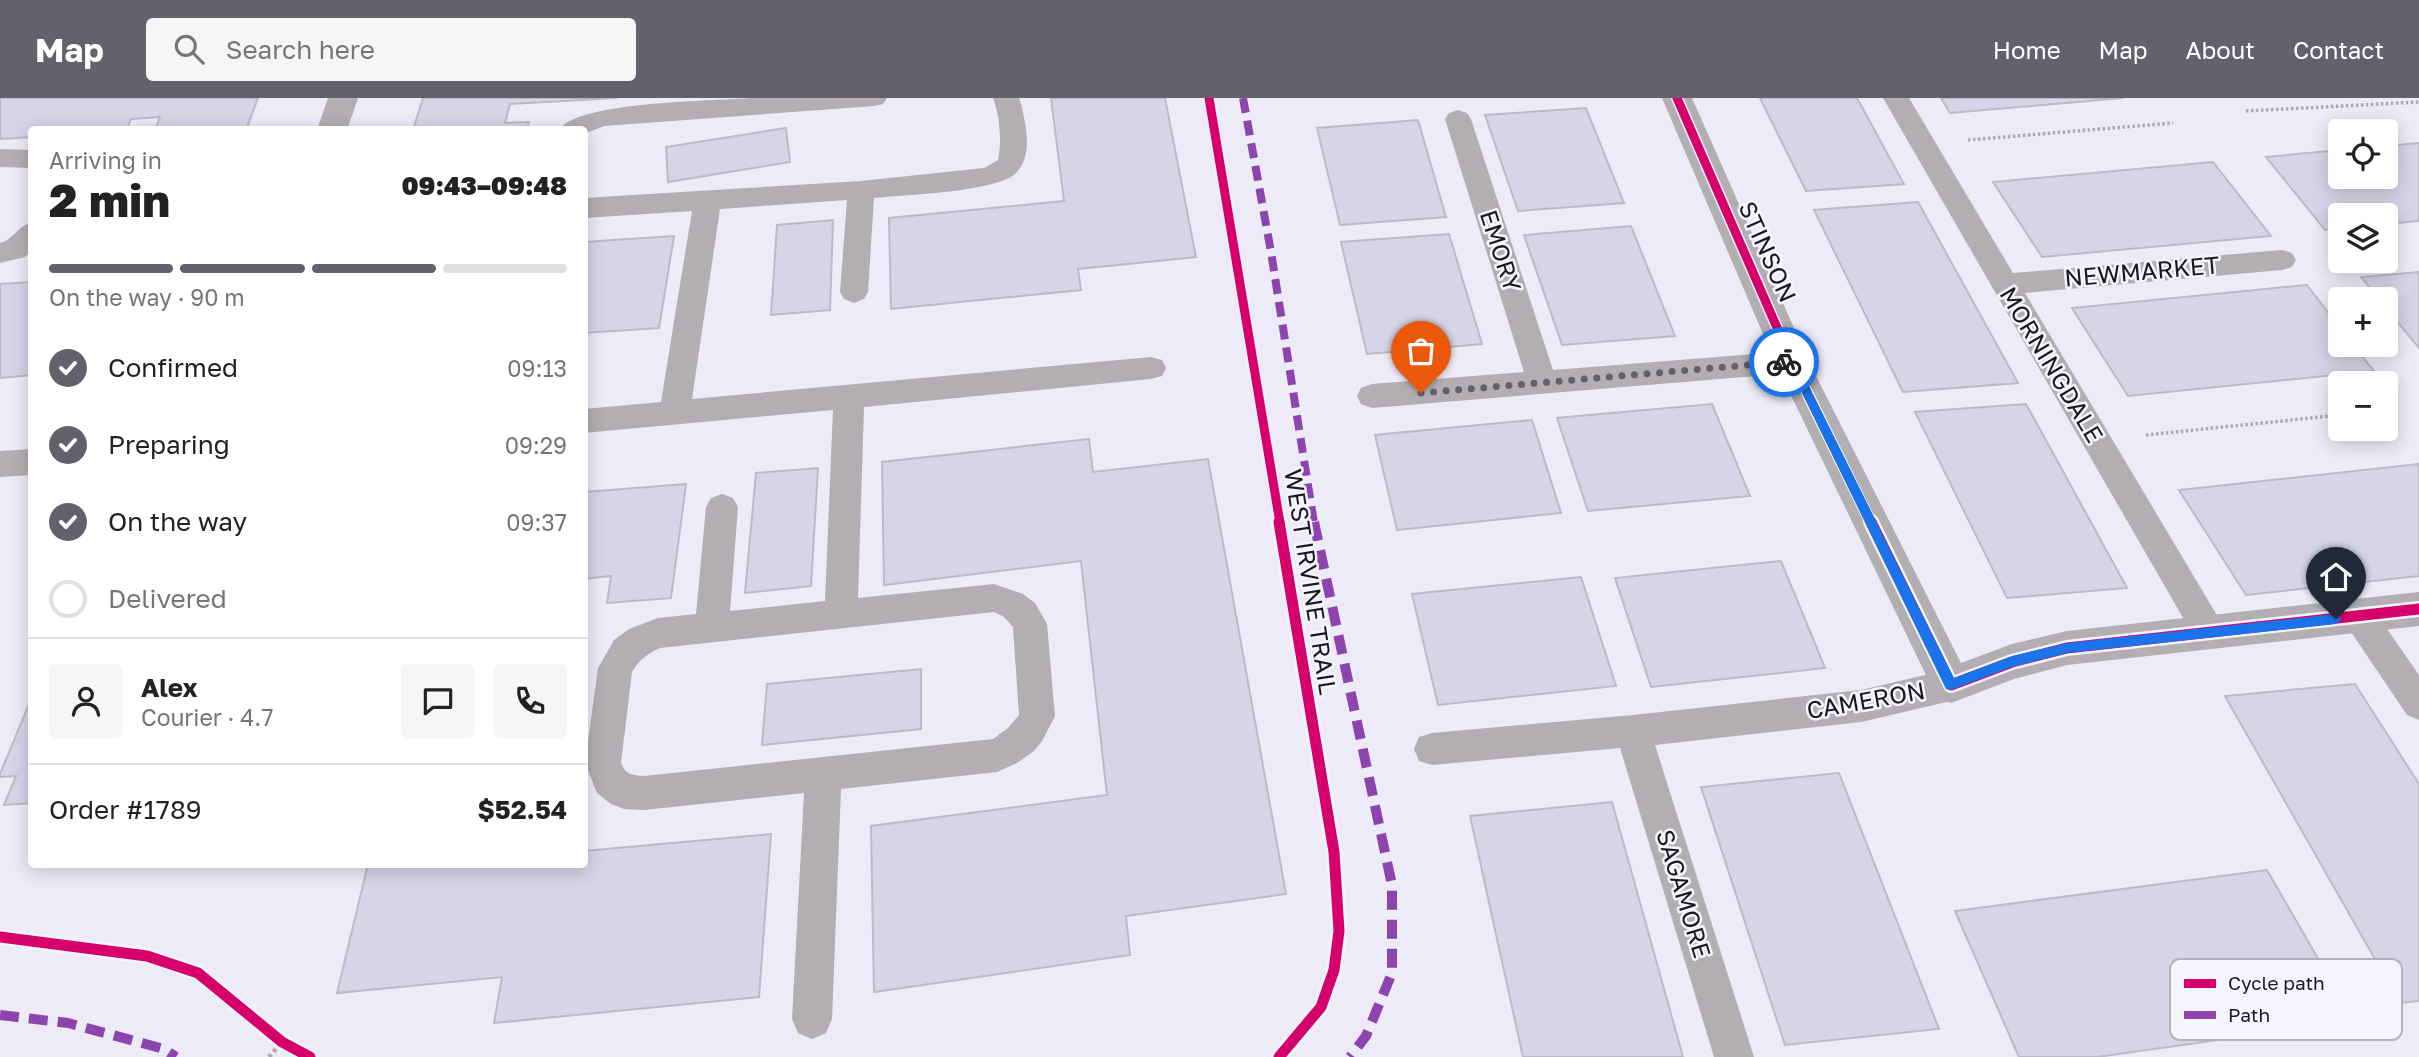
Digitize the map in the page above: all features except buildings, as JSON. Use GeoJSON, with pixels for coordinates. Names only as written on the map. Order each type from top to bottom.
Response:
{"type":"FeatureCollection","features":[{"type":"Feature","properties":{"kind":"street"},"geometry":{"type":"LineString","coordinates":[[333,126],[343,98]]}},
{"type":"Feature","properties":{"kind":"street","name":"STINSON"},"geometry":{"type":"LineString","coordinates":[[1677,98],[1792,362],[1951,685]]}},
{"type":"Feature","properties":{"kind":"street","name":"CAMERON"},"geometry":{"type":"LineString","coordinates":[[1951,685],[2012,662],[2067,648],[2419,609]]}},
{"type":"Feature","properties":{"kind":"lane"},"geometry":{"type":"LineString","coordinates":[[579,126],[604,117],[716,103],[873,98]]}},
{"type":"Feature","properties":{"kind":"lane"},"geometry":{"type":"LineString","coordinates":[[588,208],[861,190],[982,178],[997,174],[1009,165],[1014,155],[1010,107],[1006,98]]}},
{"type":"Feature","properties":{"kind":"lane","name":"MORNINGDALE"},"geometry":{"type":"LineString","coordinates":[[1896,98],[2209,632]]}},
{"type":"Feature","properties":{"kind":"lane","name":"EMORY"},"geometry":{"type":"LineString","coordinates":[[1458,119],[1542,383]]}},
{"type":"Feature","properties":{"kind":"lane"},"geometry":{"type":"LineString","coordinates":[[0,158],[28,159]]}},
{"type":"Feature","properties":{"kind":"lane"},"geometry":{"type":"LineString","coordinates":[[854,292],[861,190]]}},
{"type":"Feature","properties":{"kind":"lane"},"geometry":{"type":"LineString","coordinates":[[674,414],[708,201]]}},
{"type":"Feature","properties":{"kind":"lane"},"geometry":{"type":"LineString","coordinates":[[0,253],[15,250],[28,236]]}},
{"type":"Feature","properties":{"kind":"lane","name":"NEWMARKET"},"geometry":{"type":"LineString","coordinates":[[2003,284],[2282,260]]}},
{"type":"Feature","properties":{"kind":"lane"},"geometry":{"type":"LineString","coordinates":[[1372,396],[1792,362]]}},
{"type":"Feature","properties":{"kind":"lane"},"geometry":{"type":"LineString","coordinates":[[588,421],[1151,368]]}},
{"type":"Feature","properties":{"kind":"lane"},"geometry":{"type":"LineString","coordinates":[[841,614],[849,397]]}},
{"type":"Feature","properties":{"kind":"lane"},"geometry":{"type":"LineString","coordinates":[[0,464],[28,462]]}},
{"type":"Feature","properties":{"kind":"lane"},"geometry":{"type":"LineString","coordinates":[[712,627],[722,507]]}},
{"type":"Feature","properties":{"kind":"lane"},"geometry":{"type":"LineString","coordinates":[[995,598],[1012,602],[1024,612],[1030,624],[1037,716],[1031,730],[1018,745],[997,755],[644,793],[624,792],[610,781],[603,763],[615,668],[626,651],[641,640],[658,633],[841,614],[995,598]]}},
{"type":"Feature","properties":{"kind":"lane"},"geometry":{"type":"LineString","coordinates":[[2360,616],[2419,704]]}},
{"type":"Feature","properties":{"kind":"lane","name":"CAMERON"},"geometry":{"type":"LineString","coordinates":[[1432,749],[1633,731],[1861,706],[1951,685]]}},
{"type":"Feature","properties":{"kind":"lane","name":"SAGAMORE"},"geometry":{"type":"LineString","coordinates":[[1633,731],[1734,1057]]}},
{"type":"Feature","properties":{"kind":"lane"},"geometry":{"type":"LineString","coordinates":[[812,1019],[822,775]]}},
{"type":"Feature","properties":{"kind":"path"},"geometry":{"type":"LineString","coordinates":[[2246,111],[2419,102]]}},
{"type":"Feature","properties":{"kind":"path"},"geometry":{"type":"LineString","coordinates":[[1922,144],[2173,123]]}},
{"type":"Feature","properties":{"kind":"path"},"geometry":{"type":"LineString","coordinates":[[2095,440],[2328,416]]}},
{"type":"Feature","properties":{"kind":"path"},"geometry":{"type":"LineString","coordinates":[[269,1057],[286,1045],[271,1033]]}},
{"type":"Feature","properties":{"kind":"marked path"},"geometry":{"type":"LineString","coordinates":[[1243,98],[1271,252],[1316,536],[1392,885],[1392,973],[1366,1036],[1350,1057]]}},
{"type":"Feature","properties":{"kind":"marked path"},"geometry":{"type":"LineString","coordinates":[[0,1015],[68,1023],[164,1049],[176,1057]]}},
{"type":"Feature","properties":{"kind":"cycle path","name":"WEST IRVINE TRAIL"},"geometry":{"type":"LineString","coordinates":[[1209,98],[1334,852],[1338,892],[1338,950],[1329,988],[1317,1014],[1279,1057]]}},
{"type":"Feature","properties":{"kind":"cycle path"},"geometry":{"type":"LineString","coordinates":[[1677,98],[1792,362],[1951,685],[2012,662],[2067,648],[2419,609]]}},
{"type":"Feature","properties":{"kind":"cycle path"},"geometry":{"type":"LineString","coordinates":[[0,937],[147,956],[198,973],[282,1042],[310,1057]]}},
{"type":"Feature","properties":{"kind":"way so far"},"geometry":{"type":"LineString","coordinates":[[1421,393],[1784,362]]}},
{"type":"Feature","properties":{"kind":"route"},"geometry":{"type":"LineString","coordinates":[[1784,362],[1792,362],[1951,685],[2012,662],[2067,648],[2336,619]]}}]}
